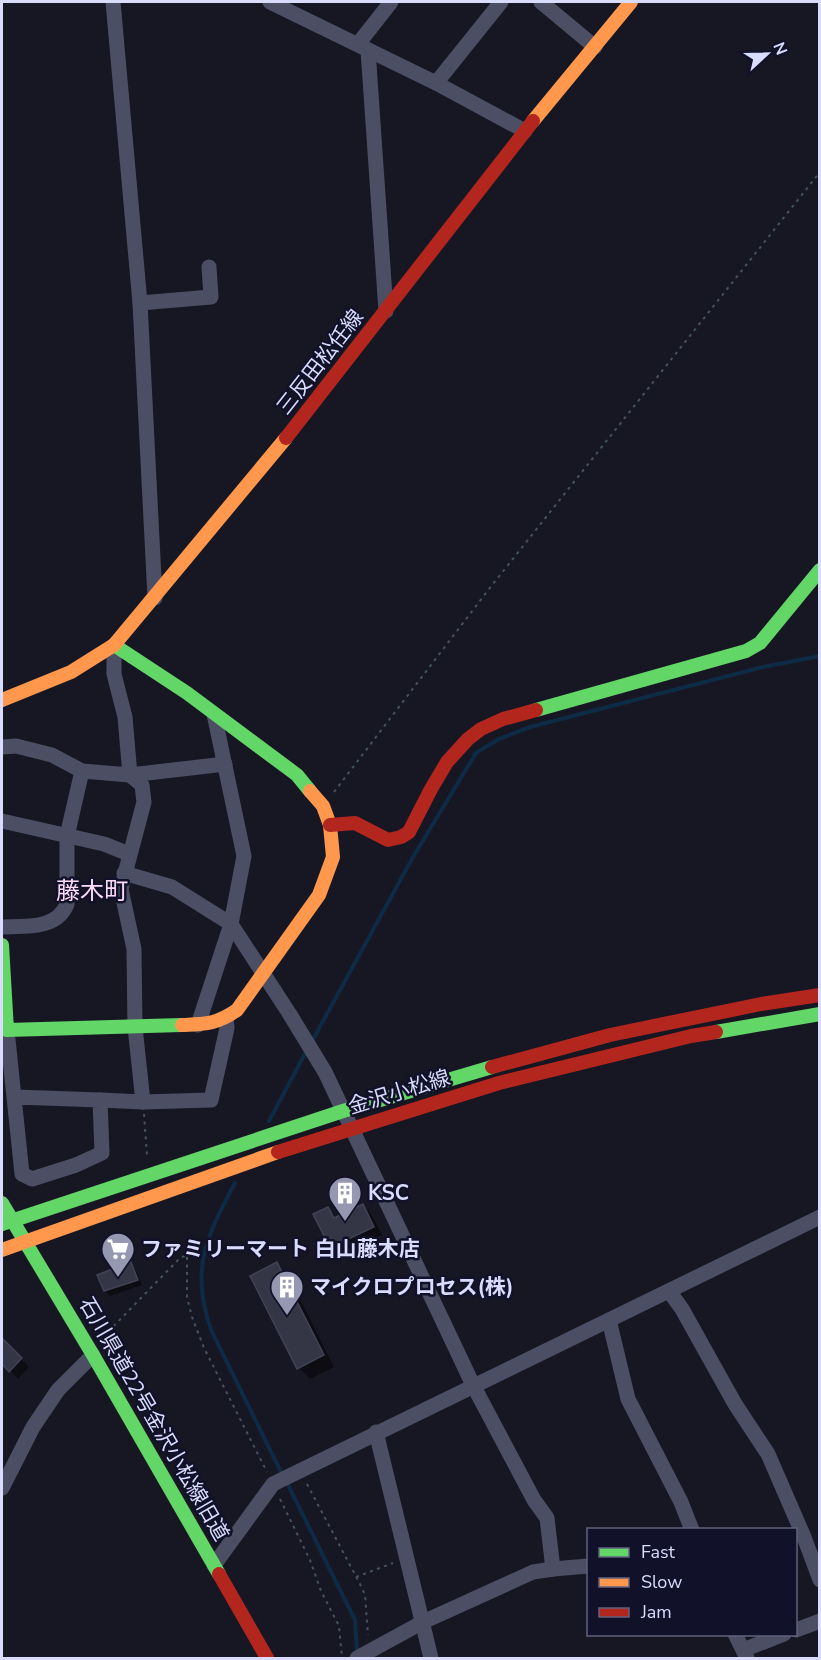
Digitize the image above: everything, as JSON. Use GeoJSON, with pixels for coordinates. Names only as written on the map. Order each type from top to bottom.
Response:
{"type":"FeatureCollection","features":[{"type":"Feature","properties":{"kind":"main road","name":"三反田松任線"},"geometry":{"type":"LineString","coordinates":[[2,700],[72,672],[114,645],[260,472],[525,131],[631,2]]}},
{"type":"Feature","properties":{"kind":"main road"},"geometry":{"type":"LineString","coordinates":[[330,825],[357,823],[381,839],[404,837],[409,832],[448,761],[482,729],[503,719],[746,651],[760,643],[819,570]]}},
{"type":"Feature","properties":{"kind":"main road"},"geometry":{"type":"LineString","coordinates":[[2,945],[3,1004],[7,1030],[212,1024],[237,1010],[319,896],[333,857],[330,825],[323,806],[297,775],[114,645]]}},
{"type":"Feature","properties":{"kind":"main road","name":"金沢小松線"},"geometry":{"type":"LineString","coordinates":[[6,1222],[343,1111],[610,1035],[760,1004],[819,995]]}},
{"type":"Feature","properties":{"kind":"main road","name":"金沢小松線"},"geometry":{"type":"LineString","coordinates":[[2,1250],[308,1142],[499,1083],[691,1036],[819,1014]]}},
{"type":"Feature","properties":{"kind":"main road","name":"石川県道22号金沢小松線旧道"},"geometry":{"type":"LineString","coordinates":[[2,1203],[6,1222],[24,1241],[92,1353],[267,1659]]}},
{"type":"Feature","properties":{"kind":"street"},"geometry":{"type":"LineString","coordinates":[[113,2],[140,303],[154,598]]}},
{"type":"Feature","properties":{"kind":"street"},"geometry":{"type":"LineString","coordinates":[[386,311],[363,47],[391,2]]}},
{"type":"Feature","properties":{"kind":"street"},"geometry":{"type":"LineString","coordinates":[[436,83],[501,2]]}},
{"type":"Feature","properties":{"kind":"street"},"geometry":{"type":"LineString","coordinates":[[541,2],[595,47]]}},
{"type":"Feature","properties":{"kind":"street"},"geometry":{"type":"LineString","coordinates":[[281,4],[525,131]]}},
{"type":"Feature","properties":{"kind":"street"},"geometry":{"type":"LineString","coordinates":[[140,303],[211,297],[209,267]]}},
{"type":"Feature","properties":{"kind":"street"},"geometry":{"type":"LineString","coordinates":[[114,645],[114,675],[125,717],[130,775],[142,785],[144,802],[121,889],[134,949],[135,1027],[142,1102]]}},
{"type":"Feature","properties":{"kind":"street"},"geometry":{"type":"LineString","coordinates":[[198,1025],[231,924],[244,856],[214,714]]}},
{"type":"Feature","properties":{"kind":"street"},"geometry":{"type":"LineString","coordinates":[[2,747],[16,746],[52,755],[82,771],[130,775],[225,764]]}},
{"type":"Feature","properties":{"kind":"street"},"geometry":{"type":"LineString","coordinates":[[2,927],[42,926],[57,918],[64,910],[67,904],[67,836],[82,771]]}},
{"type":"Feature","properties":{"kind":"street"},"geometry":{"type":"LineString","coordinates":[[2,821],[104,844],[129,854]]}},
{"type":"Feature","properties":{"kind":"street"},"geometry":{"type":"LineString","coordinates":[[124,873],[172,887],[231,924],[263,971],[319,1062],[473,1385],[534,1500],[547,1518],[553,1569]]}},
{"type":"Feature","properties":{"kind":"street"},"geometry":{"type":"LineString","coordinates":[[15,1097],[142,1102],[211,1100],[227,1028],[226,1018]]}},
{"type":"Feature","properties":{"kind":"street"},"geometry":{"type":"LineString","coordinates":[[7,1030],[22,1173],[32,1179],[76,1165],[102,1153],[100,1100]]}},
{"type":"Feature","properties":{"kind":"street"},"geometry":{"type":"LineString","coordinates":[[214,1565],[273,1484],[819,1217]]}},
{"type":"Feature","properties":{"kind":"street"},"geometry":{"type":"LineString","coordinates":[[669,1291],[682,1309],[735,1404],[768,1454],[804,1538],[819,1580]]}},
{"type":"Feature","properties":{"kind":"street"},"geometry":{"type":"LineString","coordinates":[[609,1320],[628,1399],[681,1502],[691,1528]]}},
{"type":"Feature","properties":{"kind":"street"},"geometry":{"type":"LineString","coordinates":[[2,1488],[33,1426],[58,1390],[92,1353]]}},
{"type":"Feature","properties":{"kind":"street"},"geometry":{"type":"LineString","coordinates":[[376,1432],[431,1659]]}},
{"type":"Feature","properties":{"kind":"street"},"geometry":{"type":"LineString","coordinates":[[364,1655],[423,1622],[532,1572],[587,1566]]}},
{"type":"Feature","properties":{"kind":"street"},"geometry":{"type":"LineString","coordinates":[[797,1629],[819,1621]]}},
{"type":"Feature","properties":{"kind":"street"},"geometry":{"type":"LineString","coordinates":[[736,1636],[745,1654],[782,1636]]}},
{"type":"Feature","properties":{"kind":"path"},"geometry":{"type":"LineString","coordinates":[[323,806],[489,589],[706,318],[819,172]]}},
{"type":"Feature","properties":{"kind":"path"},"geometry":{"type":"LineString","coordinates":[[142,1102],[149,1175]]}},
{"type":"Feature","properties":{"kind":"path"},"geometry":{"type":"LineString","coordinates":[[92,1353],[180,1258],[187,1255],[187,1297],[192,1317],[204,1348],[310,1560],[321,1591],[339,1626],[342,1659]]}},
{"type":"Feature","properties":{"kind":"path"},"geometry":{"type":"LineString","coordinates":[[297,1472],[365,1595],[364,1655]]}},
{"type":"Feature","properties":{"kind":"path"},"geometry":{"type":"LineString","coordinates":[[356,1577],[407,1558]]}},
{"type":"Feature","properties":{"kind":"building","name":"KSC"},"geometry":{"type":"Polygon","coordinates":[[[363,1204],[374,1227],[330,1248],[313,1214],[328,1207],[334,1218],[363,1204]]]}},
{"type":"Feature","properties":{"kind":"building","name":"ファミリーマート 白山藤木店"},"geometry":{"type":"Polygon","coordinates":[[[131,1262],[138,1280],[104,1291],[97,1275],[131,1262]]]}},
{"type":"Feature","properties":{"kind":"building","name":"マイクロプロセス(株)"},"geometry":{"type":"Polygon","coordinates":[[[277,1262],[324,1355],[297,1369],[250,1276],[277,1262]]]}},
{"type":"Feature","properties":{"kind":"building"},"geometry":{"type":"Polygon","coordinates":[[[2,1338],[22,1358],[9,1372],[2,1364],[2,1338]]]}},
{"type":"Feature","properties":{"kind":"waterway"},"geometry":{"type":"LineString","coordinates":[[311,1043],[413,857],[476,753],[499,739],[530,727],[763,667],[820,656]]}},
{"type":"Feature","properties":{"kind":"waterway"},"geometry":{"type":"LineString","coordinates":[[269,1121],[307,1050]]}},
{"type":"Feature","properties":{"kind":"waterway"},"geometry":{"type":"LineString","coordinates":[[235,1183],[216,1220],[204,1255],[202,1291],[205,1310],[212,1332],[282,1474]]}},
{"type":"Feature","properties":{"kind":"waterway"},"geometry":{"type":"LineString","coordinates":[[286,1481],[355,1620],[357,1652]]}},
{"type":"Feature","properties":{"kind":"traffic: fast"},"geometry":{"type":"LineString","coordinates":[[536,710],[746,651],[760,643],[820,570]]}},
{"type":"Feature","properties":{"kind":"traffic: fast"},"geometry":{"type":"LineString","coordinates":[[114,645],[187,693],[297,775],[310,791]]}},
{"type":"Feature","properties":{"kind":"traffic: fast"},"geometry":{"type":"LineString","coordinates":[[2,945],[7,1030],[182,1025]]}},
{"type":"Feature","properties":{"kind":"traffic: fast"},"geometry":{"type":"LineString","coordinates":[[716,1032],[820,1014]]}},
{"type":"Feature","properties":{"kind":"traffic: fast"},"geometry":{"type":"LineString","coordinates":[[2,1224],[343,1111],[492,1067]]}},
{"type":"Feature","properties":{"kind":"traffic: fast"},"geometry":{"type":"LineString","coordinates":[[2,1203],[93,1355],[219,1574]]}},
{"type":"Feature","properties":{"kind":"traffic: slow"},"geometry":{"type":"LineString","coordinates":[[533,121],[631,2]]}},
{"type":"Feature","properties":{"kind":"traffic: slow"},"geometry":{"type":"LineString","coordinates":[[2,700],[71,672],[114,645],[286,438]]}},
{"type":"Feature","properties":{"kind":"traffic: slow"},"geometry":{"type":"LineString","coordinates":[[182,1025],[211,1022],[237,1010],[319,895],[333,857],[330,825],[323,806],[310,791]]}},
{"type":"Feature","properties":{"kind":"traffic: slow"},"geometry":{"type":"LineString","coordinates":[[2,1250],[278,1152]]}},
{"type":"Feature","properties":{"kind":"traffic: jam"},"geometry":{"type":"LineString","coordinates":[[286,438],[533,121]]}},
{"type":"Feature","properties":{"kind":"traffic: jam"},"geometry":{"type":"LineString","coordinates":[[330,825],[355,823],[388,840],[401,837],[409,832],[447,762],[468,739],[481,729],[503,719],[536,710]]}},
{"type":"Feature","properties":{"kind":"traffic: jam"},"geometry":{"type":"LineString","coordinates":[[492,1067],[610,1035],[761,1004],[820,995]]}},
{"type":"Feature","properties":{"kind":"traffic: jam"},"geometry":{"type":"LineString","coordinates":[[278,1152],[499,1083],[691,1036],[716,1032]]}},
{"type":"Feature","properties":{"kind":"traffic: jam"},"geometry":{"type":"LineString","coordinates":[[219,1574],[267,1658]]}},
{"type":"Feature","properties":{"kind":"place","name":"KSC"},"geometry":{"type":"Point","coordinates":[345,1222]}},
{"type":"Feature","properties":{"kind":"place","name":"ファミリーマート 白山藤木店"},"geometry":{"type":"Point","coordinates":[118,1278]}},
{"type":"Feature","properties":{"kind":"place","name":"マイクロプロセス(株)"},"geometry":{"type":"Point","coordinates":[287,1316]}},
{"type":"Feature","properties":{"kind":"district","name":"藤木町"},"geometry":{"type":"Point","coordinates":[92,891]}}]}
